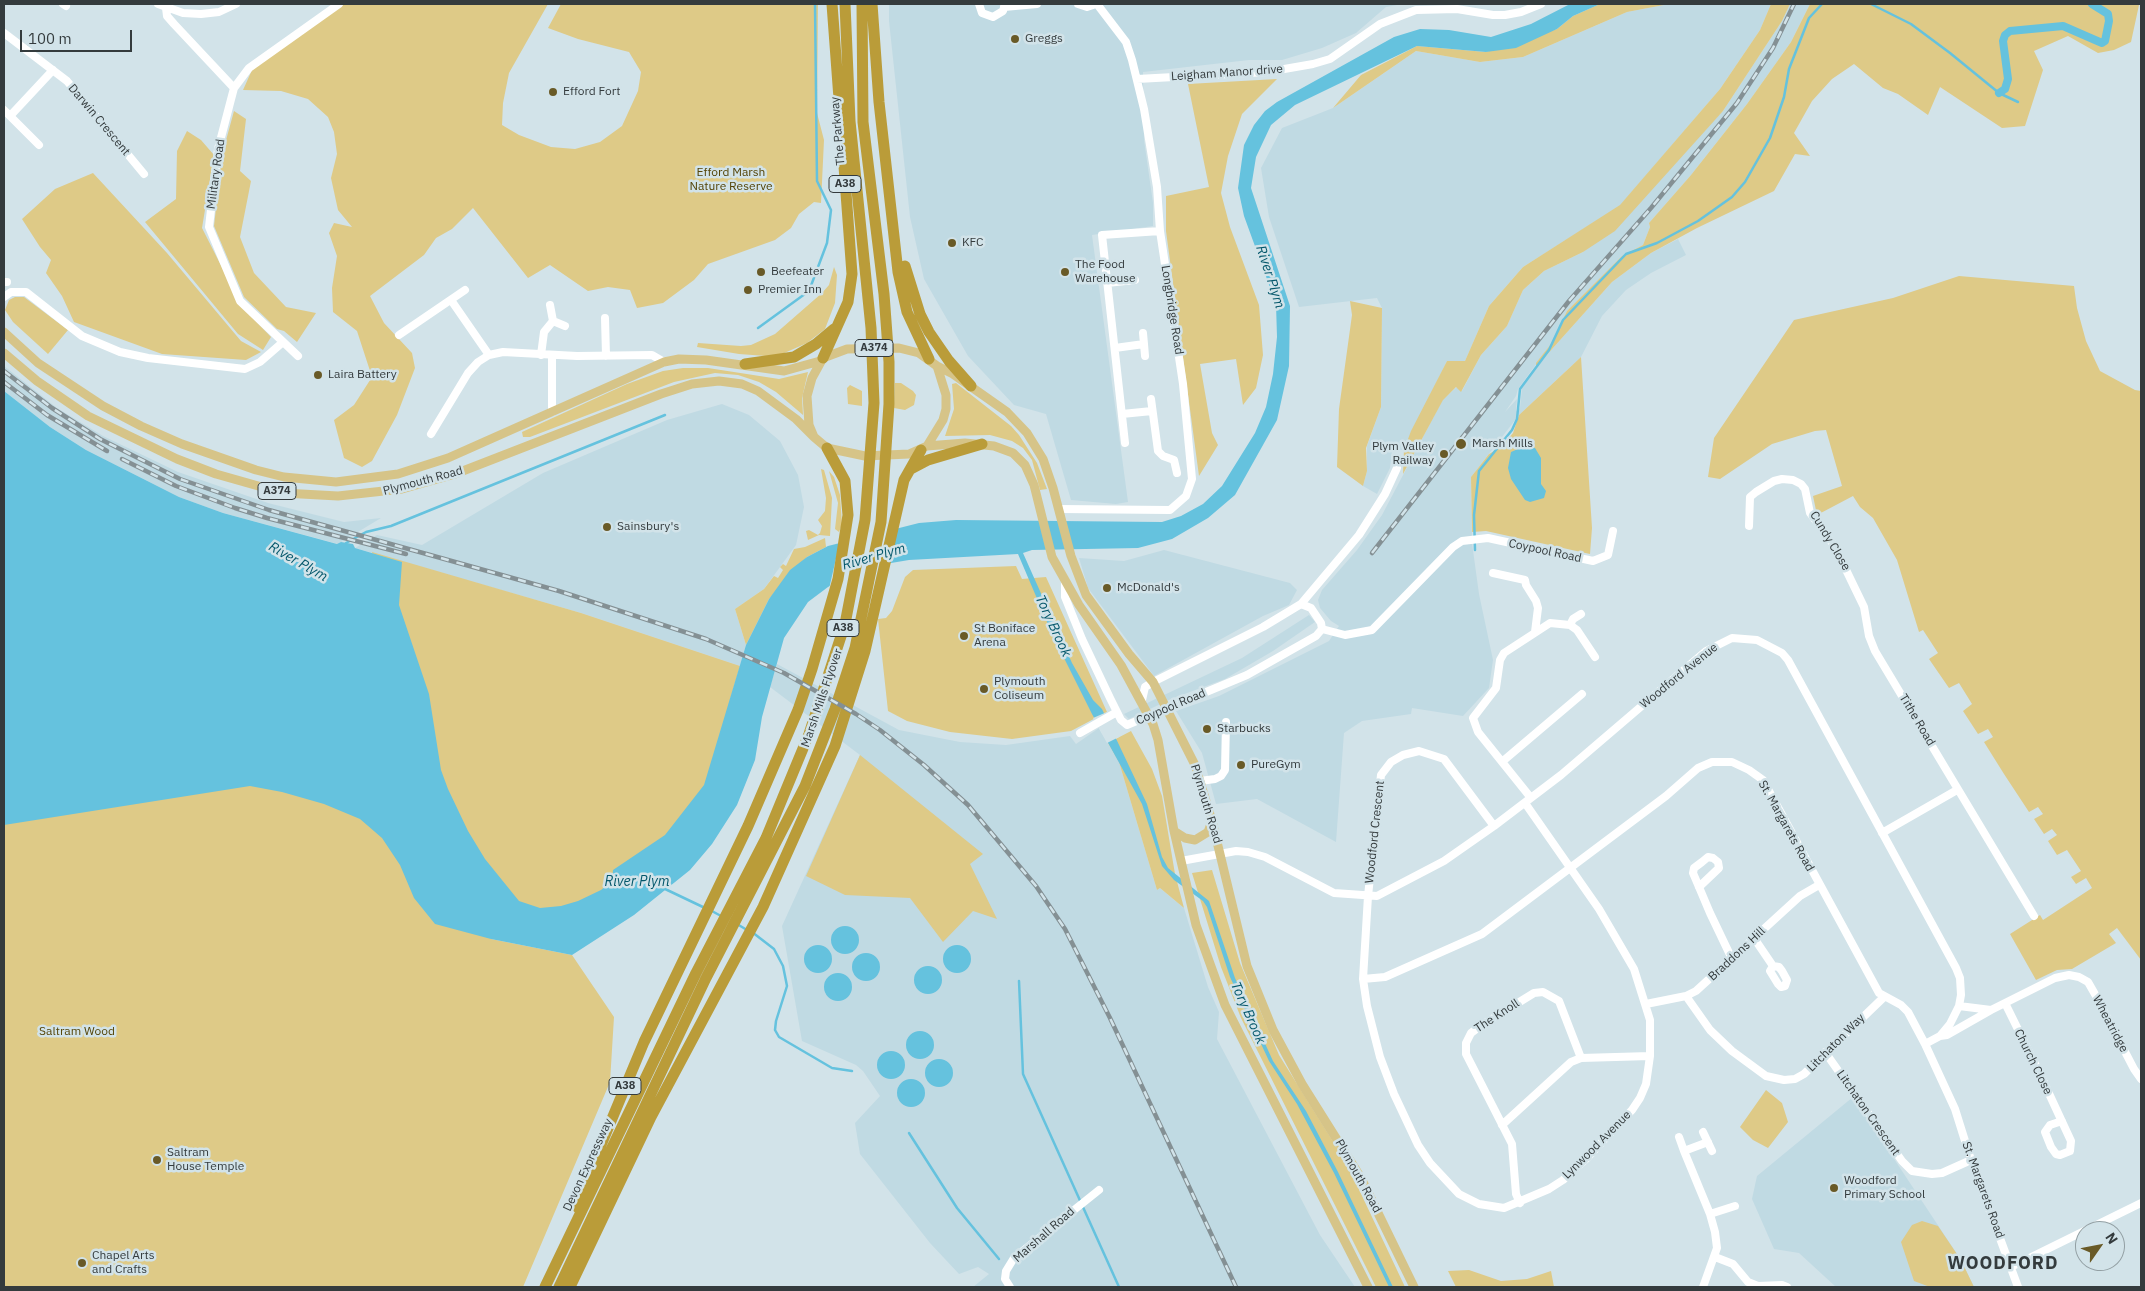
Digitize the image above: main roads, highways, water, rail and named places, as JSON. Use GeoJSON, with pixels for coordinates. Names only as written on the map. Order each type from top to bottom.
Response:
{"type":"FeatureCollection","features":[{"type":"Feature","properties":{"kind":"highway","name":"A38"},"geometry":{"type":"LineString","coordinates":[[822,360],[848,302],[852,274],[832,4]]}},
{"type":"Feature","properties":{"kind":"highway","name":"The Parkway"},"geometry":{"type":"LineString","coordinates":[[845,4],[850,121],[865,256]]}},
{"type":"Feature","properties":{"kind":"highway","name":"Marsh Mills Flyover"},"geometry":{"type":"LineString","coordinates":[[701,975],[805,786],[835,709],[854,648],[881,522],[885,473],[889,362],[879,254],[863,122],[862,4]]}},
{"type":"Feature","properties":{"kind":"highway"},"geometry":{"type":"LineString","coordinates":[[872,4],[879,102],[898,272],[907,312],[933,363]]}},
{"type":"Feature","properties":{"kind":"highway"},"geometry":{"type":"LineString","coordinates":[[890,198],[906,276],[920,314],[949,361],[971,386]]}},
{"type":"Feature","properties":{"kind":"highway","name":"Marsh Mills Flyover"},"geometry":{"type":"LineString","coordinates":[[701,975],[789,786],[816,716],[845,624],[865,520],[872,444],[873,364],[865,256]]}},
{"type":"Feature","properties":{"kind":"highway","name":"A38"},"geometry":{"type":"LineString","coordinates":[[745,364],[794,356],[816,344],[837,326]]}},
{"type":"Feature","properties":{"kind":"highway"},"geometry":{"type":"LineString","coordinates":[[910,469],[928,460],[982,444]]}},
{"type":"Feature","properties":{"kind":"highway","name":"A38"},"geometry":{"type":"LineString","coordinates":[[575,1224],[581,1193],[619,1099],[644,1042],[748,826],[798,710],[812,669],[836,587],[844,549],[848,515],[844,481],[828,448]]}},
{"type":"Feature","properties":{"kind":"highway","name":"A38"},"geometry":{"type":"LineString","coordinates":[[570,1287],[651,1117],[727,971],[763,907],[835,746],[865,651],[904,480],[924,448]]}},
{"type":"Feature","properties":{"kind":"highway","name":"A38"},"geometry":{"type":"LineString","coordinates":[[559,1287],[610,1182],[701,975]]}},
{"type":"Feature","properties":{"kind":"highway","name":"Devon Expressway"},"geometry":{"type":"LineString","coordinates":[[545,1287],[701,975]]}},
{"type":"Feature","properties":{"kind":"highway","name":"A38"},"geometry":{"type":"LineString","coordinates":[[610,1182],[651,1117]]}},
{"type":"Feature","properties":{"kind":"main road","name":"Plymouth Road"},"geometry":{"type":"LineString","coordinates":[[5,332],[38,363],[59,378],[103,406],[141,426],[219,458],[284,477],[336,482],[398,474],[463,453],[664,362],[680,359],[706,360],[784,371],[822,360]]}},
{"type":"Feature","properties":{"kind":"main road","name":"A374"},"geometry":{"type":"LineString","coordinates":[[822,360],[852,348],[899,348],[919,353],[933,363]]}},
{"type":"Feature","properties":{"kind":"main road","name":"Plymouth Road"},"geometry":{"type":"LineString","coordinates":[[4,353],[37,381],[88,416],[135,440],[216,474],[284,493],[338,496],[402,489],[455,474],[661,394],[692,384],[718,381],[742,384],[758,391],[790,414],[814,437]]}},
{"type":"Feature","properties":{"kind":"main road"},"geometry":{"type":"LineString","coordinates":[[814,437],[810,425],[807,396],[812,378],[822,360]]}},
{"type":"Feature","properties":{"kind":"main road","name":"Plymouth Road"},"geometry":{"type":"LineString","coordinates":[[933,363],[971,386],[1007,412],[1027,433],[1045,465],[1069,551],[1086,595],[1129,654],[1153,682],[1195,765],[1212,820],[1247,966],[1273,1030],[1302,1084],[1361,1178],[1414,1287]]}},
{"type":"Feature","properties":{"kind":"main road"},"geometry":{"type":"LineString","coordinates":[[924,448],[938,430],[946,409],[944,386],[933,363]]}},
{"type":"Feature","properties":{"kind":"main road","name":"A374"},"geometry":{"type":"LineString","coordinates":[[814,437],[828,448],[865,456],[896,456],[924,448]]}},
{"type":"Feature","properties":{"kind":"main road"},"geometry":{"type":"LineString","coordinates":[[924,448],[982,444],[1005,449],[1020,458],[1034,485],[1052,557],[1065,581],[1122,665],[1153,724],[1165,773],[1174,831],[1196,925],[1225,1006],[1368,1287]]}},
{"type":"Feature","properties":{"kind":"main road"},"geometry":{"type":"LineString","coordinates":[[1174,831],[1186,838],[1195,840],[1208,832],[1212,820]]}},
{"type":"Feature","properties":{"kind":"water"},"geometry":{"type":"Polygon","coordinates":[[[1570,4],[1600,4],[1573,16],[1557,29],[1516,48],[1486,52],[1417,46],[1295,105],[1271,125],[1256,157],[1251,188],[1290,306],[1289,366],[1277,420],[1235,495],[1208,518],[1172,539],[1138,548],[1032,550],[1023,553],[1072,663],[1093,700],[1102,709],[1147,804],[1162,857],[1168,868],[1209,901],[1235,978],[1273,1061],[1306,1111],[1338,1172],[1393,1287],[1389,1287],[1334,1173],[1297,1104],[1269,1061],[1230,977],[1207,907],[1203,901],[1174,880],[1162,866],[1142,804],[1092,714],[1053,636],[1018,554],[909,560],[867,567],[828,587],[808,602],[784,638],[762,717],[755,760],[737,805],[712,844],[690,870],[634,915],[572,955],[491,939],[435,924],[414,898],[400,865],[382,838],[360,819],[324,804],[282,792],[250,786],[4,825],[4,391],[50,427],[86,450],[179,497],[223,513],[337,544],[341,542],[353,544],[355,548],[402,562],[399,605],[429,694],[441,770],[448,789],[468,831],[485,859],[519,901],[540,908],[561,906],[578,901],[601,890],[612,881],[613,870],[665,835],[704,785],[746,645],[769,599],[790,570],[807,557],[828,546],[919,523],[956,520],[1162,522],[1181,516],[1203,504],[1222,486],[1255,433],[1266,407],[1273,374],[1277,337],[1276,304],[1244,216],[1238,188],[1244,145],[1254,125],[1265,111],[1277,102],[1394,37],[1420,29],[1449,30],[1491,37],[1531,24],[1570,4]]]}},
{"type":"Feature","properties":{"kind":"water"},"geometry":{"type":"Polygon","coordinates":[[[1525,446],[1535,448],[1541,458],[1541,484],[1546,491],[1544,498],[1530,502],[1525,500],[1511,479],[1508,468],[1511,452],[1525,446]]]}},
{"type":"Feature","properties":{"kind":"water"},"geometry":{"type":"Polygon","coordinates":[[[845,926],[855,930],[859,940],[855,950],[845,954],[835,950],[831,940],[835,930],[845,926]]]}},
{"type":"Feature","properties":{"kind":"water"},"geometry":{"type":"Polygon","coordinates":[[[818,945],[828,949],[832,959],[828,969],[818,973],[808,969],[804,959],[808,949],[818,945]]]}},
{"type":"Feature","properties":{"kind":"water"},"geometry":{"type":"Polygon","coordinates":[[[957,945],[967,949],[971,959],[967,969],[957,973],[947,969],[943,959],[947,949],[957,945]]]}},
{"type":"Feature","properties":{"kind":"water"},"geometry":{"type":"Polygon","coordinates":[[[866,953],[876,957],[880,967],[876,977],[866,981],[856,977],[852,967],[856,957],[866,953]]]}},
{"type":"Feature","properties":{"kind":"water"},"geometry":{"type":"Polygon","coordinates":[[[928,966],[938,970],[942,980],[938,990],[928,994],[918,990],[914,980],[918,970],[928,966]]]}},
{"type":"Feature","properties":{"kind":"water"},"geometry":{"type":"Polygon","coordinates":[[[838,973],[848,977],[852,987],[848,997],[838,1001],[828,997],[824,987],[828,977],[838,973]]]}},
{"type":"Feature","properties":{"kind":"water"},"geometry":{"type":"Polygon","coordinates":[[[920,1031],[930,1035],[934,1045],[930,1055],[920,1059],[910,1055],[906,1045],[910,1035],[920,1031]]]}},
{"type":"Feature","properties":{"kind":"water"},"geometry":{"type":"Polygon","coordinates":[[[891,1051],[901,1055],[905,1065],[901,1075],[891,1079],[881,1075],[877,1065],[881,1055],[891,1051]]]}},
{"type":"Feature","properties":{"kind":"water"},"geometry":{"type":"Polygon","coordinates":[[[939,1059],[949,1063],[953,1073],[949,1083],[939,1087],[929,1083],[925,1073],[929,1063],[939,1059]]]}},
{"type":"Feature","properties":{"kind":"water"},"geometry":{"type":"Polygon","coordinates":[[[911,1079],[921,1083],[925,1093],[921,1103],[911,1107],[901,1103],[897,1093],[901,1083],[911,1079]]]}},
{"type":"Feature","properties":{"kind":"waterway"},"geometry":{"type":"LineString","coordinates":[[758,328],[809,291],[827,243],[831,210],[817,181],[815,4]]}},
{"type":"Feature","properties":{"kind":"waterway"},"geometry":{"type":"LineString","coordinates":[[1475,550],[1474,515],[1479,471],[1512,430],[1517,419],[1520,389],[1549,350],[1563,320],[1626,254],[1657,243],[1698,221],[1732,197],[1745,182],[1770,138],[1784,97],[1789,69],[1809,18],[1822,4]]}},
{"type":"Feature","properties":{"kind":"waterway"},"geometry":{"type":"LineString","coordinates":[[1871,4],[1911,24],[1999,93],[2018,102]]}},
{"type":"Feature","properties":{"kind":"waterway"},"geometry":{"type":"LineString","coordinates":[[1999,93],[2005,89],[2008,79],[2003,41],[2005,35],[2010,31],[2063,26],[2102,43],[2105,41],[2109,21],[2108,14],[2092,4]]}},
{"type":"Feature","properties":{"kind":"waterway"},"geometry":{"type":"LineString","coordinates":[[346,543],[366,532],[391,526],[665,415]]}},
{"type":"Feature","properties":{"kind":"waterway","name":"River Plym"},"geometry":{"type":"LineString","coordinates":[[663,888],[705,908]]}},
{"type":"Feature","properties":{"kind":"waterway"},"geometry":{"type":"LineString","coordinates":[[710,910],[721,916]]}},
{"type":"Feature","properties":{"kind":"waterway"},"geometry":{"type":"LineString","coordinates":[[737,924],[747,930]]}},
{"type":"Feature","properties":{"kind":"waterway"},"geometry":{"type":"LineString","coordinates":[[752,932],[774,949],[783,966],[787,986],[776,1021],[775,1030],[779,1037],[832,1068],[852,1071]]}},
{"type":"Feature","properties":{"kind":"waterway"},"geometry":{"type":"LineString","coordinates":[[1019,981],[1023,1074],[1119,1287]]}},
{"type":"Feature","properties":{"kind":"waterway"},"geometry":{"type":"LineString","coordinates":[[909,1133],[957,1208],[999,1259]]}},
{"type":"Feature","properties":{"kind":"railway"},"geometry":{"type":"LineString","coordinates":[[1372,553],[1569,301],[1651,208],[1737,103],[1773,48],[1794,4]]}},
{"type":"Feature","properties":{"kind":"railway"},"geometry":{"type":"LineString","coordinates":[[4,371],[52,408],[100,439],[180,479],[269,510],[559,591],[706,639],[784,673],[856,714],[880,730],[924,765],[968,805],[1036,886],[1065,929],[1110,1018],[1236,1287]]}},
{"type":"Feature","properties":{"kind":"railway"},"geometry":{"type":"LineString","coordinates":[[4,382],[47,415],[107,451]]}},
{"type":"Feature","properties":{"kind":"railway"},"geometry":{"type":"LineString","coordinates":[[122,459],[176,486],[235,508],[406,554]]}},
{"type":"Feature","properties":{"kind":"place","name":"Greggs"},"geometry":{"type":"Point","coordinates":[1015,39]}},
{"type":"Feature","properties":{"kind":"place","name":"Efford Fort"},"geometry":{"type":"Point","coordinates":[553,92]}},
{"type":"Feature","properties":{"kind":"place","name":"KFC"},"geometry":{"type":"Point","coordinates":[952,243]}},
{"type":"Feature","properties":{"kind":"place","name":"Beefeater"},"geometry":{"type":"Point","coordinates":[761,272]}},
{"type":"Feature","properties":{"kind":"place","name":"The Food Warehouse"},"geometry":{"type":"Point","coordinates":[1065,272]}},
{"type":"Feature","properties":{"kind":"place","name":"Premier Inn"},"geometry":{"type":"Point","coordinates":[748,290]}},
{"type":"Feature","properties":{"kind":"place","name":"Laira Battery"},"geometry":{"type":"Point","coordinates":[318,375]}},
{"type":"Feature","properties":{"kind":"place","name":"Marsh Mills"},"geometry":{"type":"Point","coordinates":[1461,444]}},
{"type":"Feature","properties":{"kind":"place","name":"Plym Valley Railway"},"geometry":{"type":"Point","coordinates":[1444,454]}},
{"type":"Feature","properties":{"kind":"place","name":"Sainsbury's"},"geometry":{"type":"Point","coordinates":[607,527]}},
{"type":"Feature","properties":{"kind":"place","name":"McDonald's"},"geometry":{"type":"Point","coordinates":[1107,588]}},
{"type":"Feature","properties":{"kind":"place","name":"St Boniface Arena"},"geometry":{"type":"Point","coordinates":[964,636]}},
{"type":"Feature","properties":{"kind":"place","name":"Plymouth Coliseum"},"geometry":{"type":"Point","coordinates":[984,689]}},
{"type":"Feature","properties":{"kind":"place","name":"Starbucks"},"geometry":{"type":"Point","coordinates":[1207,729]}},
{"type":"Feature","properties":{"kind":"place","name":"PureGym"},"geometry":{"type":"Point","coordinates":[1241,765]}},
{"type":"Feature","properties":{"kind":"place","name":"Saltram House Temple"},"geometry":{"type":"Point","coordinates":[157,1160]}},
{"type":"Feature","properties":{"kind":"place","name":"Woodford Primary School"},"geometry":{"type":"Point","coordinates":[1834,1188]}},
{"type":"Feature","properties":{"kind":"place","name":"Chapel Arts and Crafts"},"geometry":{"type":"Point","coordinates":[82,1263]}},
{"type":"Feature","properties":{"kind":"district","name":"WOODFORD"},"geometry":{"type":"Point","coordinates":[2003,1264]}},
{"type":"Feature","properties":{"kind":"park label","name":"Efford Marsh Nature Reserve"},"geometry":{"type":"Point","coordinates":[731,180]}},
{"type":"Feature","properties":{"kind":"park label","name":"Saltram Wood"},"geometry":{"type":"Point","coordinates":[77,1032]}},
{"type":"Feature","properties":{"kind":"water label","name":"Tory Brook"},"geometry":{"type":"Point","coordinates":[1053,626]}},
{"type":"Feature","properties":{"kind":"water label","name":"Tory Brook"},"geometry":{"type":"Point","coordinates":[1248,1013]}}]}
